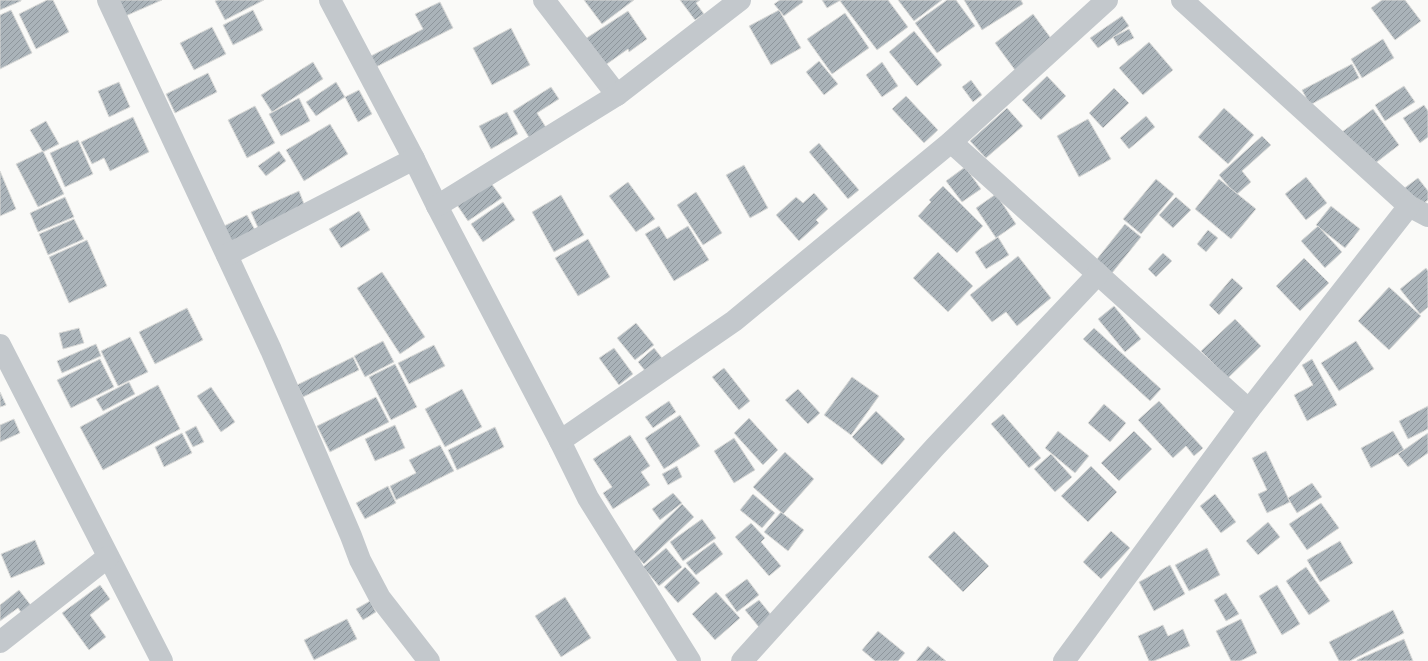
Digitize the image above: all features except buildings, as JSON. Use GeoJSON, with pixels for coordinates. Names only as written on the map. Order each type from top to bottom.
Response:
{"type":"FeatureCollection","features":[{"type":"Feature","properties":{"kind":"street"},"geometry":{"type":"LineString","coordinates":[[108,0],[271,350],[360,560],[380,598],[429,661]]}},
{"type":"Feature","properties":{"kind":"street"},"geometry":{"type":"LineString","coordinates":[[330,0],[560,440],[588,498],[690,661]]}},
{"type":"Feature","properties":{"kind":"street"},"geometry":{"type":"LineString","coordinates":[[544,0],[617,95]]}},
{"type":"Feature","properties":{"kind":"street"},"geometry":{"type":"LineString","coordinates":[[437,206],[617,95],[740,0]]}},
{"type":"Feature","properties":{"kind":"street"},"geometry":{"type":"LineString","coordinates":[[560,440],[734,321],[952,142],[1107,0]]}},
{"type":"Feature","properties":{"kind":"street"},"geometry":{"type":"LineString","coordinates":[[1182,0],[1409,206],[1428,216]]}},
{"type":"Feature","properties":{"kind":"street"},"geometry":{"type":"LineString","coordinates":[[952,142],[1249,410]]}},
{"type":"Feature","properties":{"kind":"street"},"geometry":{"type":"LineString","coordinates":[[228,255],[414,159]]}},
{"type":"Feature","properties":{"kind":"street"},"geometry":{"type":"LineString","coordinates":[[1064,661],[1249,410],[1409,206]]}},
{"type":"Feature","properties":{"kind":"street"},"geometry":{"type":"LineString","coordinates":[[742,661],[935,447],[1098,274]]}},
{"type":"Feature","properties":{"kind":"street"},"geometry":{"type":"LineString","coordinates":[[0,345],[162,661]]}},
{"type":"Feature","properties":{"kind":"street"},"geometry":{"type":"LineString","coordinates":[[0,642],[108,557]]}}]}
